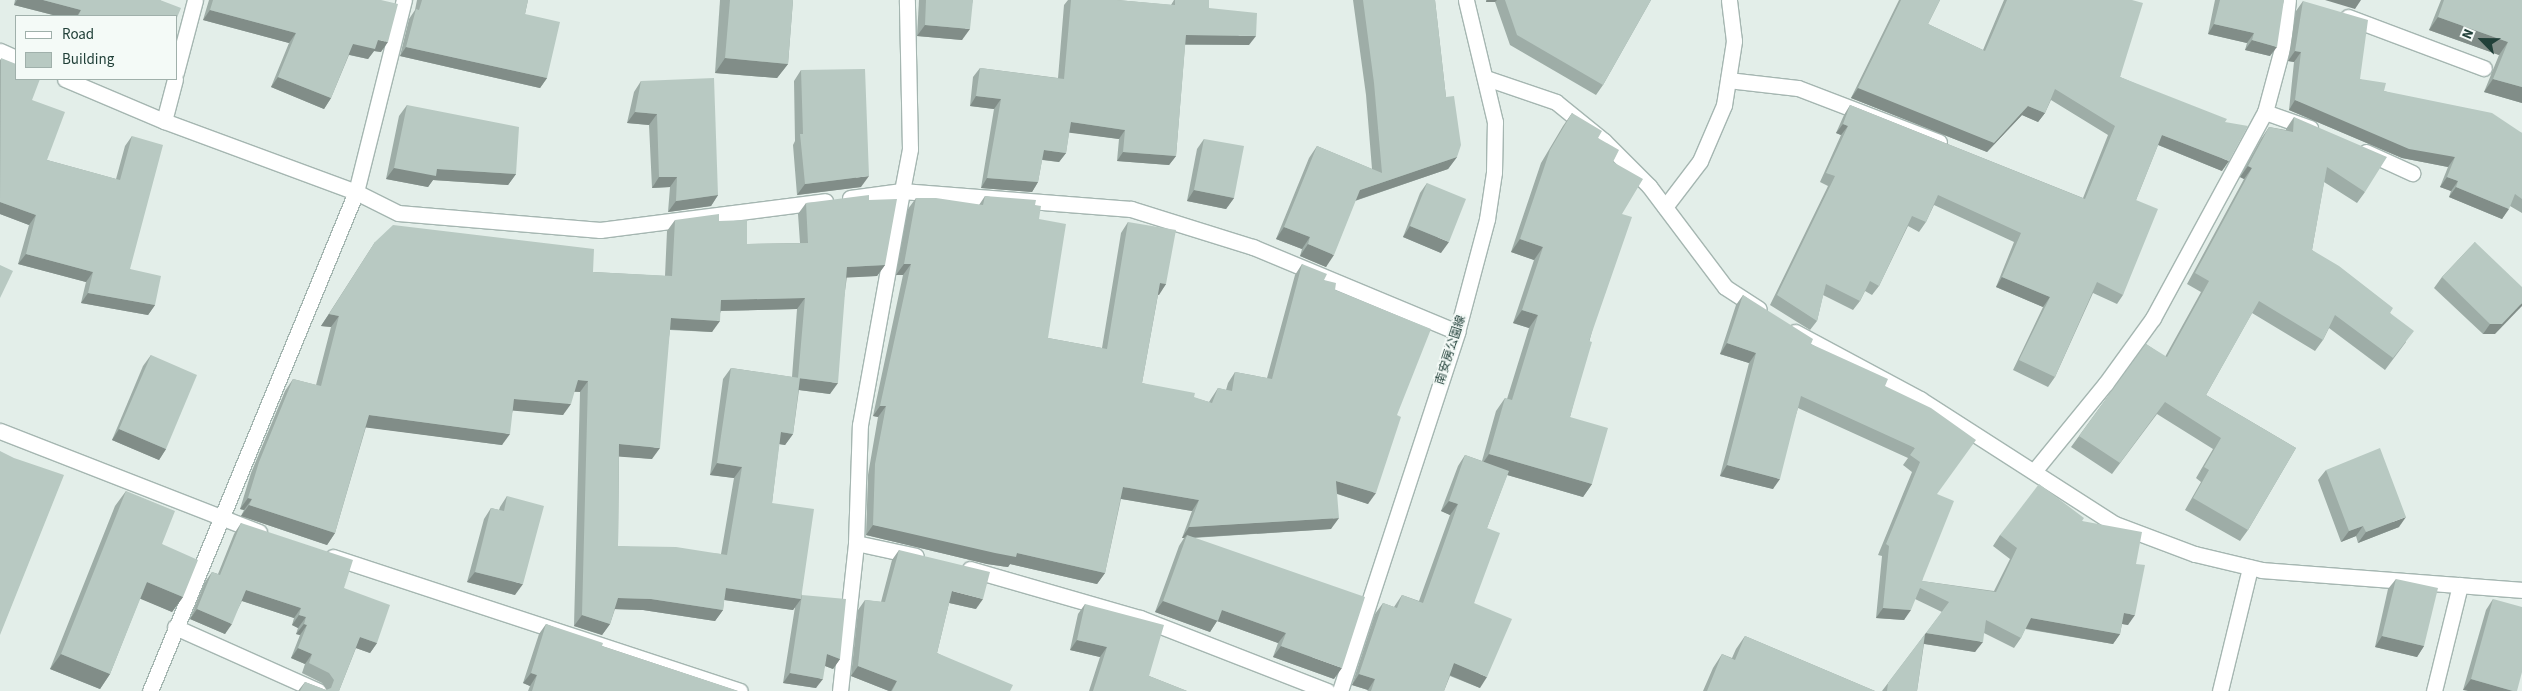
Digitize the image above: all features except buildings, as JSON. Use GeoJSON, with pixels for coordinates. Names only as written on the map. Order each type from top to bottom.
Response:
{"type":"FeatureCollection","features":[{"type":"Feature","properties":{"kind":"street"},"geometry":{"type":"LineString","coordinates":[[178,64],[195,0]]}},
{"type":"Feature","properties":{"kind":"street"},"geometry":{"type":"LineString","coordinates":[[150,691],[175,627],[223,520],[356,192],[404,0]]}},
{"type":"Feature","properties":{"kind":"street"},"geometry":{"type":"LineString","coordinates":[[840,691],[856,544],[860,425],[910,149],[907,0]]}},
{"type":"Feature","properties":{"kind":"street","name":"南安房公園線"},"geometry":{"type":"LineString","coordinates":[[1340,691],[1457,332],[1487,219],[1494,172],[1495,122],[1466,0]]}},
{"type":"Feature","properties":{"kind":"street"},"geometry":{"type":"LineString","coordinates":[[1665,207],[1700,161],[1724,105],[1734,41],[1729,0]]}},
{"type":"Feature","properties":{"kind":"street"},"geometry":{"type":"LineString","coordinates":[[2035,470],[2106,383],[2153,318],[2265,112],[2294,1]]}},
{"type":"Feature","properties":{"kind":"street"},"geometry":{"type":"LineString","coordinates":[[2330,11],[2376,25],[2484,68]]}},
{"type":"Feature","properties":{"kind":"street"},"geometry":{"type":"LineString","coordinates":[[0,51],[15,58]]}},
{"type":"Feature","properties":{"kind":"street"},"geometry":{"type":"LineString","coordinates":[[1486,78],[1556,102],[1604,141],[1665,207],[1725,287],[1777,320],[1891,381],[2035,470],[2115,524],[2195,554],[2250,568],[2522,590]]}},
{"type":"Feature","properties":{"kind":"street"},"geometry":{"type":"LineString","coordinates":[[67,80],[164,121],[356,192],[398,213],[600,230],[902,191],[1131,209],[1253,247],[1457,332]]}},
{"type":"Feature","properties":{"kind":"street"},"geometry":{"type":"LineString","coordinates":[[164,121],[175,80]]}},
{"type":"Feature","properties":{"kind":"street"},"geometry":{"type":"LineString","coordinates":[[1728,80],[1798,88],[1913,130],[1956,149]]}},
{"type":"Feature","properties":{"kind":"street"},"geometry":{"type":"LineString","coordinates":[[2265,112],[2326,135]]}},
{"type":"Feature","properties":{"kind":"street"},"geometry":{"type":"LineString","coordinates":[[2352,146],[2412,173]]}},
{"type":"Feature","properties":{"kind":"street"},"geometry":{"type":"LineString","coordinates":[[0,431],[223,520],[270,536]]}},
{"type":"Feature","properties":{"kind":"street"},"geometry":{"type":"LineString","coordinates":[[856,544],[931,559]]}},
{"type":"Feature","properties":{"kind":"street"},"geometry":{"type":"LineString","coordinates":[[317,551],[740,691]]}},
{"type":"Feature","properties":{"kind":"street"},"geometry":{"type":"LineString","coordinates":[[950,563],[1140,618],[1327,691]]}},
{"type":"Feature","properties":{"kind":"street"},"geometry":{"type":"LineString","coordinates":[[2220,691],[2250,568]]}},
{"type":"Feature","properties":{"kind":"street"},"geometry":{"type":"LineString","coordinates":[[2434,691],[2460,585]]}},
{"type":"Feature","properties":{"kind":"street"},"geometry":{"type":"LineString","coordinates":[[175,627],[318,691]]}}]}
